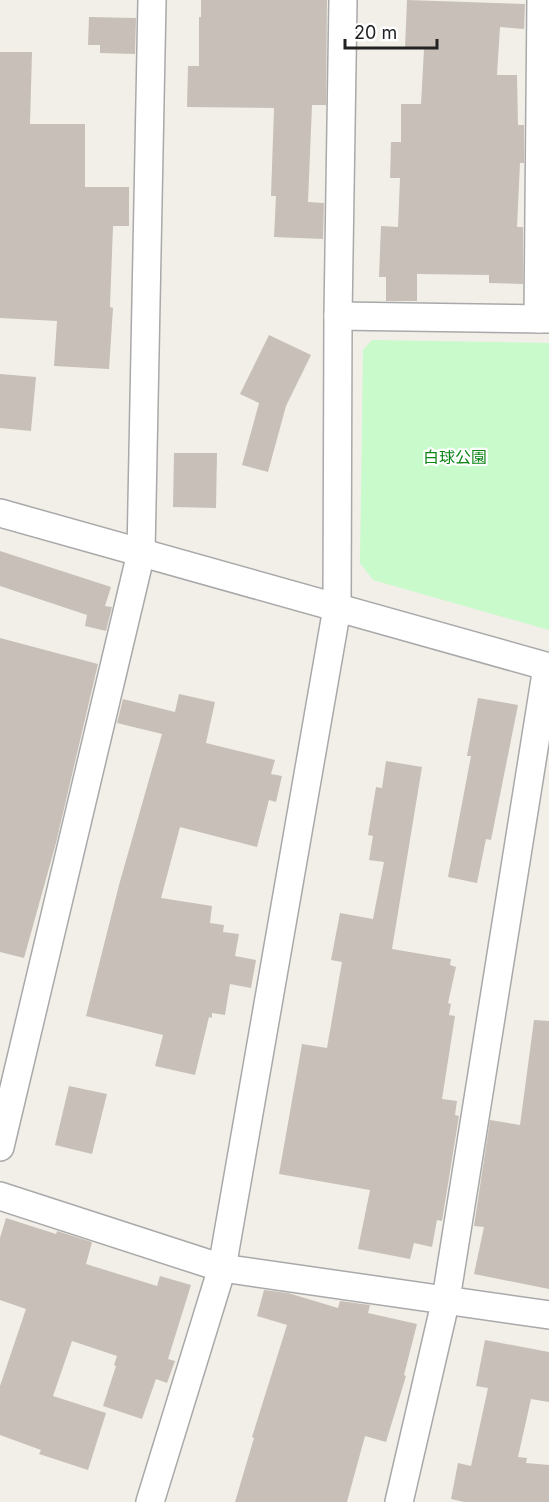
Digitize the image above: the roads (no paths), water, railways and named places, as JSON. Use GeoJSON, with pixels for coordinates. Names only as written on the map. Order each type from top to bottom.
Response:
{"type":"FeatureCollection","features":[{"type":"Feature","properties":{"kind":"street"},"geometry":{"type":"LineString","coordinates":[[0,1147],[141,553],[152,0]]}},
{"type":"Feature","properties":{"kind":"street"},"geometry":{"type":"LineString","coordinates":[[150,1502],[222,1268],[337,608],[338,316],[344,0]]}},
{"type":"Feature","properties":{"kind":"street"},"geometry":{"type":"LineString","coordinates":[[338,316],[543,319],[541,0]]}},
{"type":"Feature","properties":{"kind":"street"},"geometry":{"type":"LineString","coordinates":[[0,513],[548,667],[446,1299],[399,1502]]}},
{"type":"Feature","properties":{"kind":"street"},"geometry":{"type":"LineString","coordinates":[[0,1196],[222,1268],[549,1315]]}},
{"type":"Feature","properties":{"kind":"park label","name":"白球公園"},"geometry":{"type":"Point","coordinates":[455,457]}}]}
